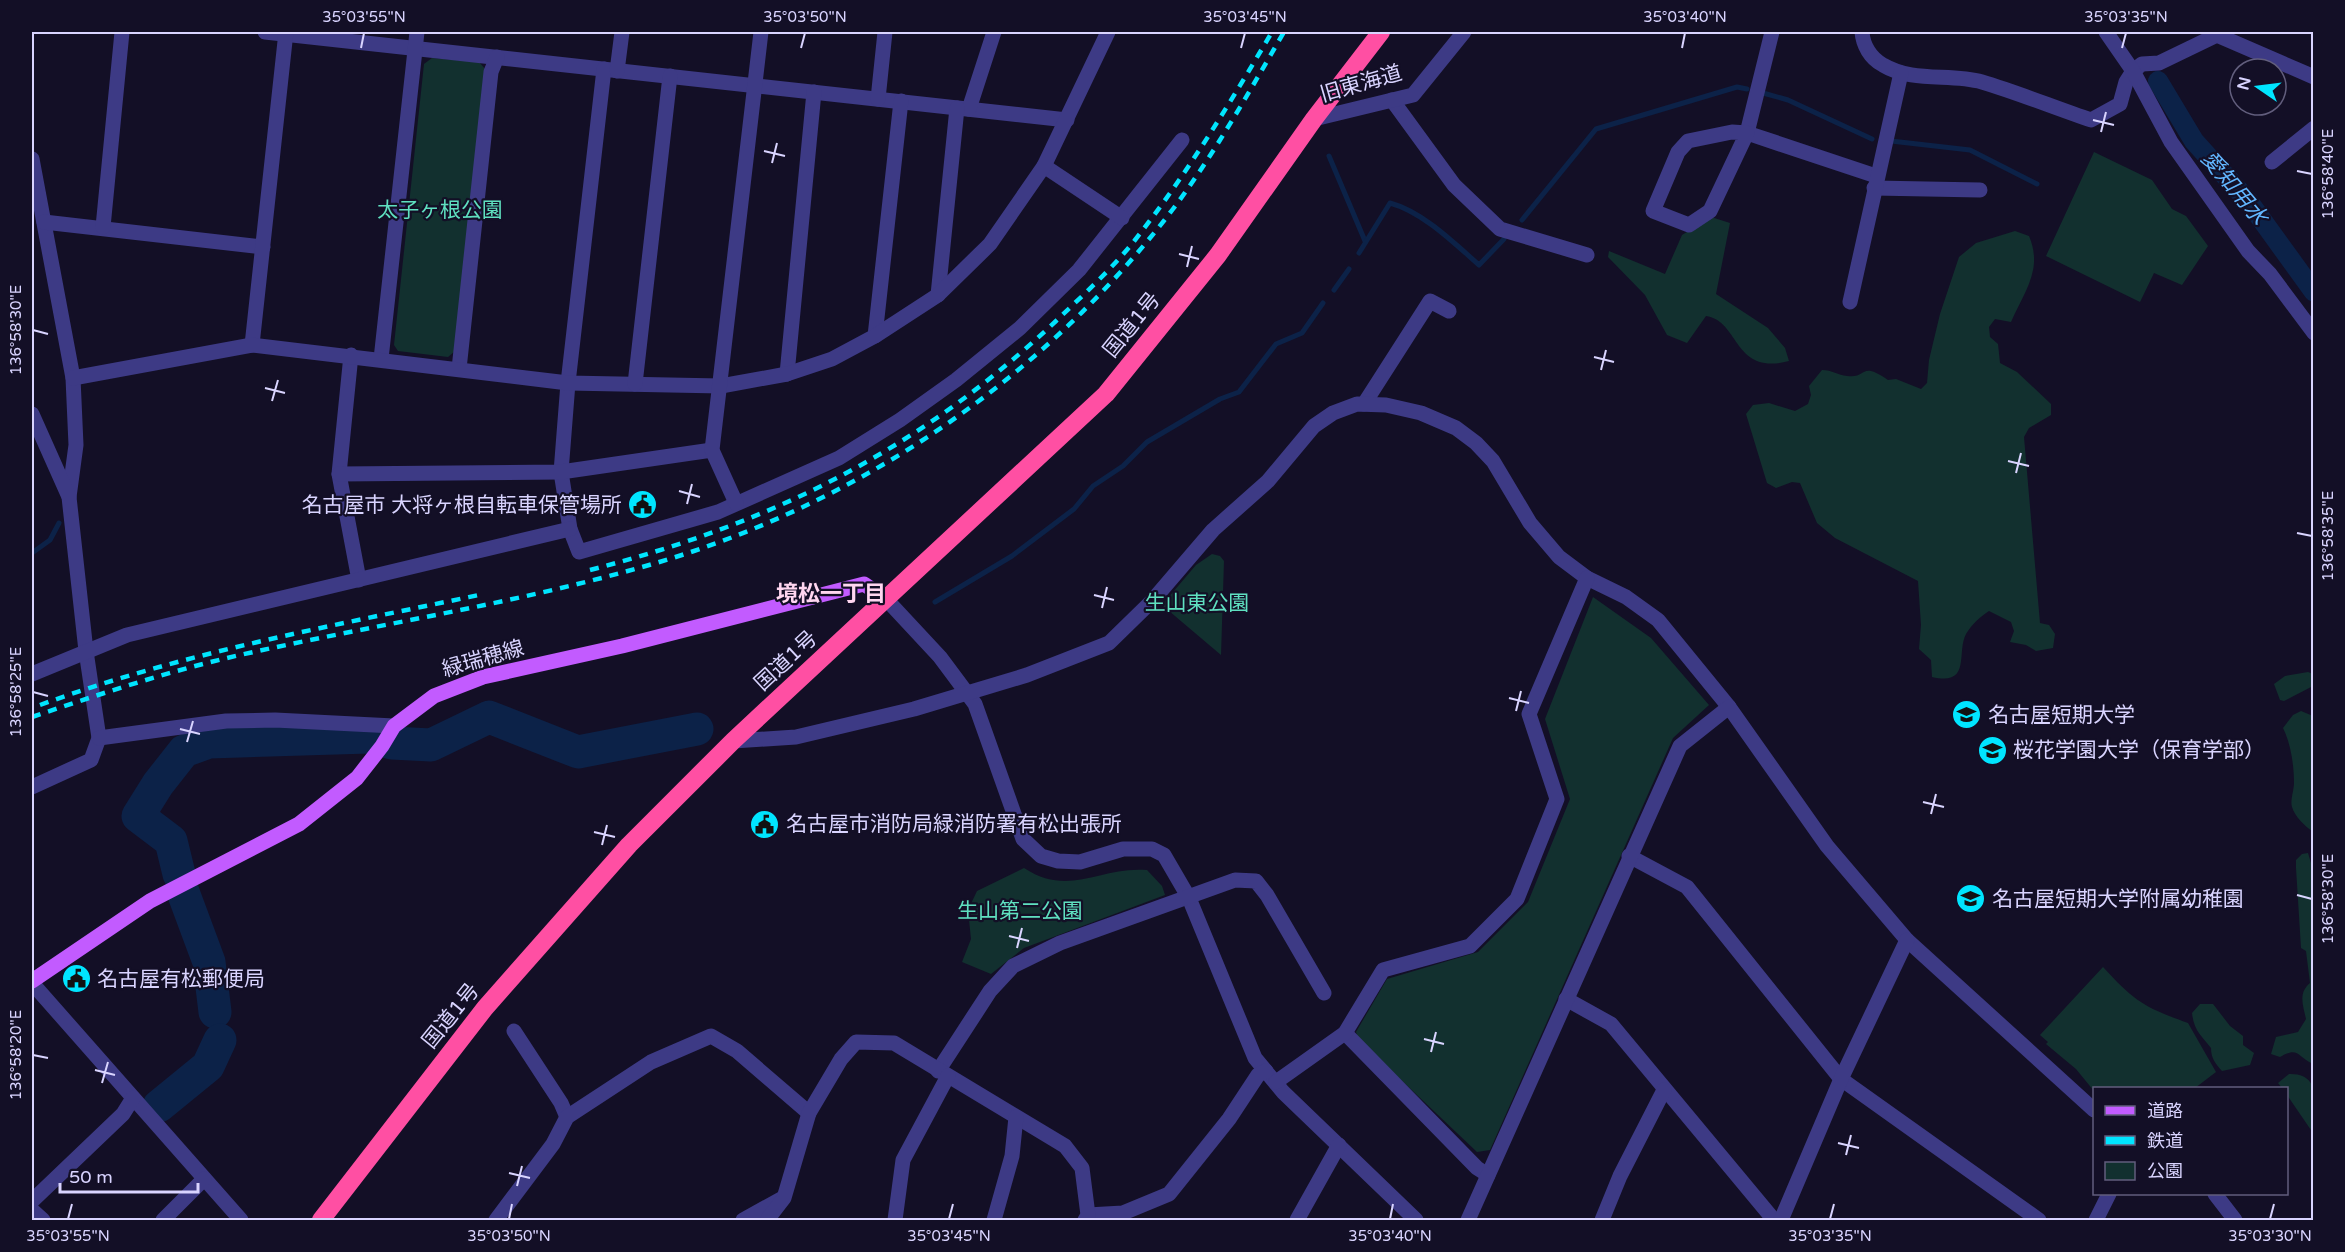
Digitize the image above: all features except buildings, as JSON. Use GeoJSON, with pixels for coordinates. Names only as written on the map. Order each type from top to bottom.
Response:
{"type":"FeatureCollection","features":[{"type":"Feature","properties":{"kind":"highway","name":"国道1号"},"geometry":{"type":"LineString","coordinates":[[321,1221],[485,1008],[629,845],[733,741],[1106,394],[1218,255],[1314,119],[1381,32]]}},
{"type":"Feature","properties":{"kind":"main road","name":"緑瑞穂線"},"geometry":{"type":"LineString","coordinates":[[32,982],[150,901],[299,824],[357,778],[388,736],[434,696],[483,677],[622,645],[864,584],[886,599]]}},
{"type":"Feature","properties":{"kind":"street"},"geometry":{"type":"LineString","coordinates":[[103,227],[122,32]]}},
{"type":"Feature","properties":{"kind":"street"},"geometry":{"type":"LineString","coordinates":[[265,32],[1067,120]]}},
{"type":"Feature","properties":{"kind":"street"},"geometry":{"type":"LineString","coordinates":[[381,359],[417,32]]}},
{"type":"Feature","properties":{"kind":"street"},"geometry":{"type":"LineString","coordinates":[[622,32],[610,70],[568,383],[561,472],[570,529],[579,552],[718,512],[839,458],[900,420],[956,380],[1020,328],[1079,270],[1182,140]]}},
{"type":"Feature","properties":{"kind":"street"},"geometry":{"type":"LineString","coordinates":[[736,503],[712,450],[761,32]]}},
{"type":"Feature","properties":{"kind":"street"},"geometry":{"type":"LineString","coordinates":[[878,99],[885,32]]}},
{"type":"Feature","properties":{"kind":"street"},"geometry":{"type":"LineString","coordinates":[[938,295],[963,108],[994,32]]}},
{"type":"Feature","properties":{"kind":"street"},"geometry":{"type":"LineString","coordinates":[[73,378],[252,345],[351,355],[568,383],[721,386],[787,374],[832,359],[875,336],[938,295],[990,244],[1044,166],[1108,32]]}},
{"type":"Feature","properties":{"kind":"street","name":"旧東海道"},"geometry":{"type":"LineString","coordinates":[[1314,119],[1413,95],[1464,32]]}},
{"type":"Feature","properties":{"kind":"street"},"geometry":{"type":"LineString","coordinates":[[1772,32],[1747,133],[1710,212],[1689,225],[1653,211],[1678,152],[1688,141],[1732,132],[1747,133],[1875,182],[1980,190]]}},
{"type":"Feature","properties":{"kind":"street"},"geometry":{"type":"LineString","coordinates":[[1862,32],[1863,41],[1869,53],[1882,65],[1901,73],[1982,82],[2091,120],[2120,105],[2126,82],[2133,71],[2142,64],[2158,63],[2213,33],[2313,76]]}},
{"type":"Feature","properties":{"kind":"street"},"geometry":{"type":"LineString","coordinates":[[2106,32],[2133,71],[2177,151],[2248,251],[2270,274],[2313,333]]}},
{"type":"Feature","properties":{"kind":"street"},"geometry":{"type":"LineString","coordinates":[[252,345],[286,33]]}},
{"type":"Feature","properties":{"kind":"street"},"geometry":{"type":"LineString","coordinates":[[459,369],[492,64],[496,57]]}},
{"type":"Feature","properties":{"kind":"street"},"geometry":{"type":"LineString","coordinates":[[1850,302],[1901,73]]}},
{"type":"Feature","properties":{"kind":"street"},"geometry":{"type":"LineString","coordinates":[[634,384],[670,76]]}},
{"type":"Feature","properties":{"kind":"street"},"geometry":{"type":"LineString","coordinates":[[787,374],[814,92]]}},
{"type":"Feature","properties":{"kind":"street"},"geometry":{"type":"LineString","coordinates":[[1392,100],[1454,185],[1500,229],[1587,255]]}},
{"type":"Feature","properties":{"kind":"street"},"geometry":{"type":"LineString","coordinates":[[875,336],[901,101]]}},
{"type":"Feature","properties":{"kind":"street"},"geometry":{"type":"LineString","coordinates":[[2272,162],[2313,128]]}},
{"type":"Feature","properties":{"kind":"street"},"geometry":{"type":"LineString","coordinates":[[32,159],[73,378],[76,445],[69,497],[86,651],[99,738],[91,760],[32,787]]}},
{"type":"Feature","properties":{"kind":"street"},"geometry":{"type":"LineString","coordinates":[[1044,166],[1122,218]]}},
{"type":"Feature","properties":{"kind":"street"},"geometry":{"type":"LineString","coordinates":[[44,222],[263,247]]}},
{"type":"Feature","properties":{"kind":"street"},"geometry":{"type":"LineString","coordinates":[[1364,404],[1430,301],[1449,311]]}},
{"type":"Feature","properties":{"kind":"street"},"geometry":{"type":"LineString","coordinates":[[351,355],[339,474],[359,580]]}},
{"type":"Feature","properties":{"kind":"street"},"geometry":{"type":"LineString","coordinates":[[733,741],[796,736],[968,694],[1027,675],[1109,644],[1153,600],[1213,530],[1268,481],[1314,426],[1333,413],[1364,404],[1386,405],[1421,413],[1456,428],[1493,460],[1530,524],[1559,557],[1587,578],[1626,597],[1658,620],[1729,707],[1827,846],[1907,940],[2093,1109]]}},
{"type":"Feature","properties":{"kind":"street"},"geometry":{"type":"LineString","coordinates":[[32,414],[69,497]]}},
{"type":"Feature","properties":{"kind":"street"},"geometry":{"type":"LineString","coordinates":[[339,474],[561,472],[712,450]]}},
{"type":"Feature","properties":{"kind":"street"},"geometry":{"type":"LineString","coordinates":[[32,674],[127,635],[570,529]]}},
{"type":"Feature","properties":{"kind":"street"},"geometry":{"type":"LineString","coordinates":[[767,1221],[784,1198],[809,1113],[841,1059],[856,1042],[894,1043],[1065,1146],[1082,1168],[1086,1218],[1123,1213],[1169,1194],[1229,1119],[1258,1075],[1271,1076],[1345,1033],[1383,970],[1470,946],[1517,898],[1557,799],[1529,714],[1587,578]]}},
{"type":"Feature","properties":{"kind":"street"},"geometry":{"type":"LineString","coordinates":[[886,599],[916,628],[975,704],[1023,839],[1041,856],[1058,861],[1080,861],[1123,849],[1152,849],[1164,855],[1189,898],[1256,1058],[1271,1076],[1416,1221]]}},
{"type":"Feature","properties":{"kind":"street"},"geometry":{"type":"LineString","coordinates":[[1468,1221],[1680,746],[1729,707]]}},
{"type":"Feature","properties":{"kind":"street"},"geometry":{"type":"LineString","coordinates":[[99,738],[226,721],[275,720],[388,736]]}},
{"type":"Feature","properties":{"kind":"street"},"geometry":{"type":"LineString","coordinates":[[1629,856],[1687,887],[1841,1079],[2039,1221]]}},
{"type":"Feature","properties":{"kind":"street"},"geometry":{"type":"LineString","coordinates":[[895,1221],[903,1160],[943,1074],[990,991],[1013,966],[1060,943],[1235,880],[1256,881],[1267,895],[1324,993]]}},
{"type":"Feature","properties":{"kind":"street"},"geometry":{"type":"LineString","coordinates":[[1781,1221],[1841,1079],[1907,940]]}},
{"type":"Feature","properties":{"kind":"street"},"geometry":{"type":"LineString","coordinates":[[32,982],[241,1221]]}},
{"type":"Feature","properties":{"kind":"street"},"geometry":{"type":"LineString","coordinates":[[1566,999],[1611,1024],[1774,1221]]}},
{"type":"Feature","properties":{"kind":"street"},"geometry":{"type":"LineString","coordinates":[[514,1031],[561,1103],[567,1117]]}},
{"type":"Feature","properties":{"kind":"street"},"geometry":{"type":"LineString","coordinates":[[1345,1033],[1477,1168],[1488,1175]]}},
{"type":"Feature","properties":{"kind":"street"},"geometry":{"type":"LineString","coordinates":[[496,1221],[553,1144],[567,1117],[651,1062],[711,1036],[737,1051],[809,1113]]}},
{"type":"Feature","properties":{"kind":"street"},"geometry":{"type":"LineString","coordinates":[[1602,1221],[1620,1176],[1664,1090]]}},
{"type":"Feature","properties":{"kind":"street"},"geometry":{"type":"LineString","coordinates":[[32,1201],[123,1113],[133,1098]]}},
{"type":"Feature","properties":{"kind":"street"},"geometry":{"type":"LineString","coordinates":[[994,1221],[1012,1156],[1016,1117]]}},
{"type":"Feature","properties":{"kind":"street"},"geometry":{"type":"LineString","coordinates":[[1298,1220],[1340,1145]]}},
{"type":"Feature","properties":{"kind":"street"},"geometry":{"type":"LineString","coordinates":[[163,1221],[204,1179]]}},
{"type":"Feature","properties":{"kind":"street"},"geometry":{"type":"LineString","coordinates":[[2096,1221],[2109,1195]]}},
{"type":"Feature","properties":{"kind":"street"},"geometry":{"type":"LineString","coordinates":[[2216,1195],[2235,1221]]}},
{"type":"Feature","properties":{"kind":"street"},"geometry":{"type":"LineString","coordinates":[[743,1221],[771,1203],[784,1198]]}},
{"type":"Feature","properties":{"kind":"street"},"geometry":{"type":"LineString","coordinates":[[32,1210],[44,1221]]}},
{"type":"Feature","properties":{"kind":"green space","name":"太子ヶ根公園"},"geometry":{"type":"Polygon","coordinates":[[[432,58],[479,62],[486,70],[455,351],[448,357],[398,351],[394,345],[424,64],[432,58]]]}},
{"type":"Feature","properties":{"kind":"green space"},"geometry":{"type":"Polygon","coordinates":[[[2094,152],[2152,180],[2172,209],[2186,216],[2208,246],[2182,285],[2154,273],[2140,302],[2046,256],[2094,152]]]}},
{"type":"Feature","properties":{"kind":"green space"},"geometry":{"type":"Polygon","coordinates":[[[1711,217],[1730,223],[1716,294],[1768,328],[1785,348],[1789,361],[1771,364],[1757,361],[1747,355],[1725,327],[1717,320],[1706,316],[1687,343],[1667,335],[1645,295],[1608,257],[1609,251],[1665,274],[1682,235],[1711,217]]]}},
{"type":"Feature","properties":{"kind":"green space"},"geometry":{"type":"Polygon","coordinates":[[[2015,231],[2029,236],[2033,248],[2033,270],[2027,290],[2011,322],[1995,319],[1989,327],[1990,337],[1998,344],[2000,363],[2017,372],[2051,404],[2051,415],[2029,428],[2024,437],[2040,623],[2049,625],[2055,634],[2053,648],[2036,651],[2026,645],[2010,642],[2014,631],[2011,622],[1989,611],[1976,621],[1966,634],[1958,672],[1953,677],[1945,679],[1932,677],[1931,660],[1919,649],[1921,625],[1918,581],[1835,538],[1817,523],[1800,483],[1792,482],[1776,488],[1767,483],[1746,414],[1753,405],[1769,403],[1795,411],[1808,404],[1811,395],[1809,386],[1822,370],[1854,376],[1872,371],[1888,380],[1896,379],[1921,389],[1927,383],[1929,360],[1940,314],[1959,257],[1976,243],[2015,231]]]}},
{"type":"Feature","properties":{"kind":"green space","name":"生山東公園"},"geometry":{"type":"Polygon","coordinates":[[[1212,554],[1220,556],[1224,561],[1221,655],[1162,605],[1196,565],[1212,554]]]}},
{"type":"Feature","properties":{"kind":"green space"},"geometry":{"type":"Polygon","coordinates":[[[1593,597],[1651,638],[1709,705],[1673,738],[1490,1150],[1477,1152],[1359,1040],[1356,1032],[1387,979],[1478,952],[1528,902],[1570,799],[1545,719],[1593,597]]]}},
{"type":"Feature","properties":{"kind":"green space"},"geometry":{"type":"Polygon","coordinates":[[[2308,672],[2313,674],[2313,686],[2284,701],[2280,700],[2274,684],[2285,676],[2308,672]]]}},
{"type":"Feature","properties":{"kind":"green space"},"geometry":{"type":"Polygon","coordinates":[[[2301,711],[2313,716],[2313,832],[2293,811],[2291,802],[2294,783],[2293,762],[2283,728],[2293,715],[2301,711]]]}},
{"type":"Feature","properties":{"kind":"green space"},"geometry":{"type":"Polygon","coordinates":[[[2308,853],[2314,873],[2313,1064],[2294,1052],[2280,1057],[2271,1054],[2276,1037],[2298,1032],[2306,1019],[2303,995],[2310,983],[2306,951],[2301,948],[2296,860],[2302,854],[2308,853]]]}},
{"type":"Feature","properties":{"kind":"green space","name":"生山第二公園"},"geometry":{"type":"Polygon","coordinates":[[[1024,868],[1041,877],[1070,881],[1114,872],[1147,870],[1162,886],[1165,895],[1024,948],[991,974],[962,962],[971,939],[968,910],[977,891],[1024,868]]]}},
{"type":"Feature","properties":{"kind":"green space"},"geometry":{"type":"Polygon","coordinates":[[[2103,967],[2141,1002],[2188,1023],[2216,1072],[2196,1087],[2093,1087],[2093,1090],[2076,1069],[2046,1044],[2048,1042],[2040,1035],[2103,967]]]}},
{"type":"Feature","properties":{"kind":"green space"},"geometry":{"type":"Polygon","coordinates":[[[2200,1004],[2213,1004],[2230,1026],[2243,1036],[2243,1045],[2254,1053],[2250,1065],[2222,1071],[2213,1058],[2211,1048],[2194,1024],[2192,1013],[2200,1004]]]}},
{"type":"Feature","properties":{"kind":"green space"},"geometry":{"type":"Polygon","coordinates":[[[2289,1074],[2300,1075],[2308,1079],[2312,1086],[2315,1103],[2313,1133],[2288,1096],[2288,1087],[2281,1087],[2278,1083],[2289,1074]]]}},
{"type":"Feature","properties":{"kind":"waterway","name":"愛知用水"},"geometry":{"type":"LineString","coordinates":[[2158,81],[2194,141],[2249,202],[2314,292]]}},
{"type":"Feature","properties":{"kind":"waterway"},"geometry":{"type":"LineString","coordinates":[[1522,220],[1596,129],[1737,87],[1747,89]]}},
{"type":"Feature","properties":{"kind":"waterway"},"geometry":{"type":"LineString","coordinates":[[1763,93],[1788,100],[1872,139]]}},
{"type":"Feature","properties":{"kind":"waterway"},"geometry":{"type":"LineString","coordinates":[[1891,141],[1970,150],[2037,184]]}},
{"type":"Feature","properties":{"kind":"waterway"},"geometry":{"type":"LineString","coordinates":[[1329,156],[1365,241]]}},
{"type":"Feature","properties":{"kind":"waterway"},"geometry":{"type":"LineString","coordinates":[[1359,253],[1390,203],[1426,221],[1479,265],[1504,239]]}},
{"type":"Feature","properties":{"kind":"waterway"},"geometry":{"type":"LineString","coordinates":[[1334,290],[1349,269]]}},
{"type":"Feature","properties":{"kind":"waterway"},"geometry":{"type":"LineString","coordinates":[[935,602],[1012,556],[1074,509],[1093,486],[1123,466],[1147,442],[1220,399],[1239,392],[1276,344],[1302,333],[1323,303]]}},
{"type":"Feature","properties":{"kind":"waterway"},"geometry":{"type":"LineString","coordinates":[[32,553],[50,540],[59,523]]}},
{"type":"Feature","properties":{"kind":"waterway"},"geometry":{"type":"LineString","coordinates":[[179,874],[171,841],[138,816],[158,784],[184,751],[209,742],[369,737],[392,743],[431,745],[489,717],[578,752],[697,729]]}},
{"type":"Feature","properties":{"kind":"waterway"},"geometry":{"type":"LineString","coordinates":[[183,892],[209,962],[215,1012]]}},
{"type":"Feature","properties":{"kind":"waterway"},"geometry":{"type":"LineString","coordinates":[[159,1106],[208,1066],[220,1040]]}},
{"type":"Feature","properties":{"kind":"railway"},"geometry":{"type":"LineString","coordinates":[[590,570],[720,530],[840,477],[896,445],[951,408],[1004,367],[1087,292],[1135,240],[1190,164],[1272,32]]}},
{"type":"Feature","properties":{"kind":"railway"},"geometry":{"type":"LineString","coordinates":[[32,717],[135,683],[213,661],[501,602],[656,563],[731,537],[805,506],[875,469],[943,427],[1007,379],[1066,327],[1122,270],[1173,209],[1203,166],[1284,32]]}},
{"type":"Feature","properties":{"kind":"railway"},"geometry":{"type":"LineString","coordinates":[[40,705],[148,670],[257,642],[479,595]]}},
{"type":"Feature","properties":{"kind":"place","name":"名古屋市 大将ヶ根自転車保管場所"},"geometry":{"type":"Point","coordinates":[643,505]}},
{"type":"Feature","properties":{"kind":"place","name":"名古屋短期大学"},"geometry":{"type":"Point","coordinates":[1967,715]}},
{"type":"Feature","properties":{"kind":"place","name":"桜花学園大学（保育学部）"},"geometry":{"type":"Point","coordinates":[1992,750]}},
{"type":"Feature","properties":{"kind":"place","name":"名古屋市消防局緑消防署有松出張所"},"geometry":{"type":"Point","coordinates":[765,824]}},
{"type":"Feature","properties":{"kind":"place","name":"名古屋短期大学附属幼稚園"},"geometry":{"type":"Point","coordinates":[1971,899]}},
{"type":"Feature","properties":{"kind":"place","name":"名古屋有松郵便局"},"geometry":{"type":"Point","coordinates":[76,979]}},
{"type":"Feature","properties":{"kind":"district","name":"境松一丁目"},"geometry":{"type":"Point","coordinates":[831,594]}}]}
